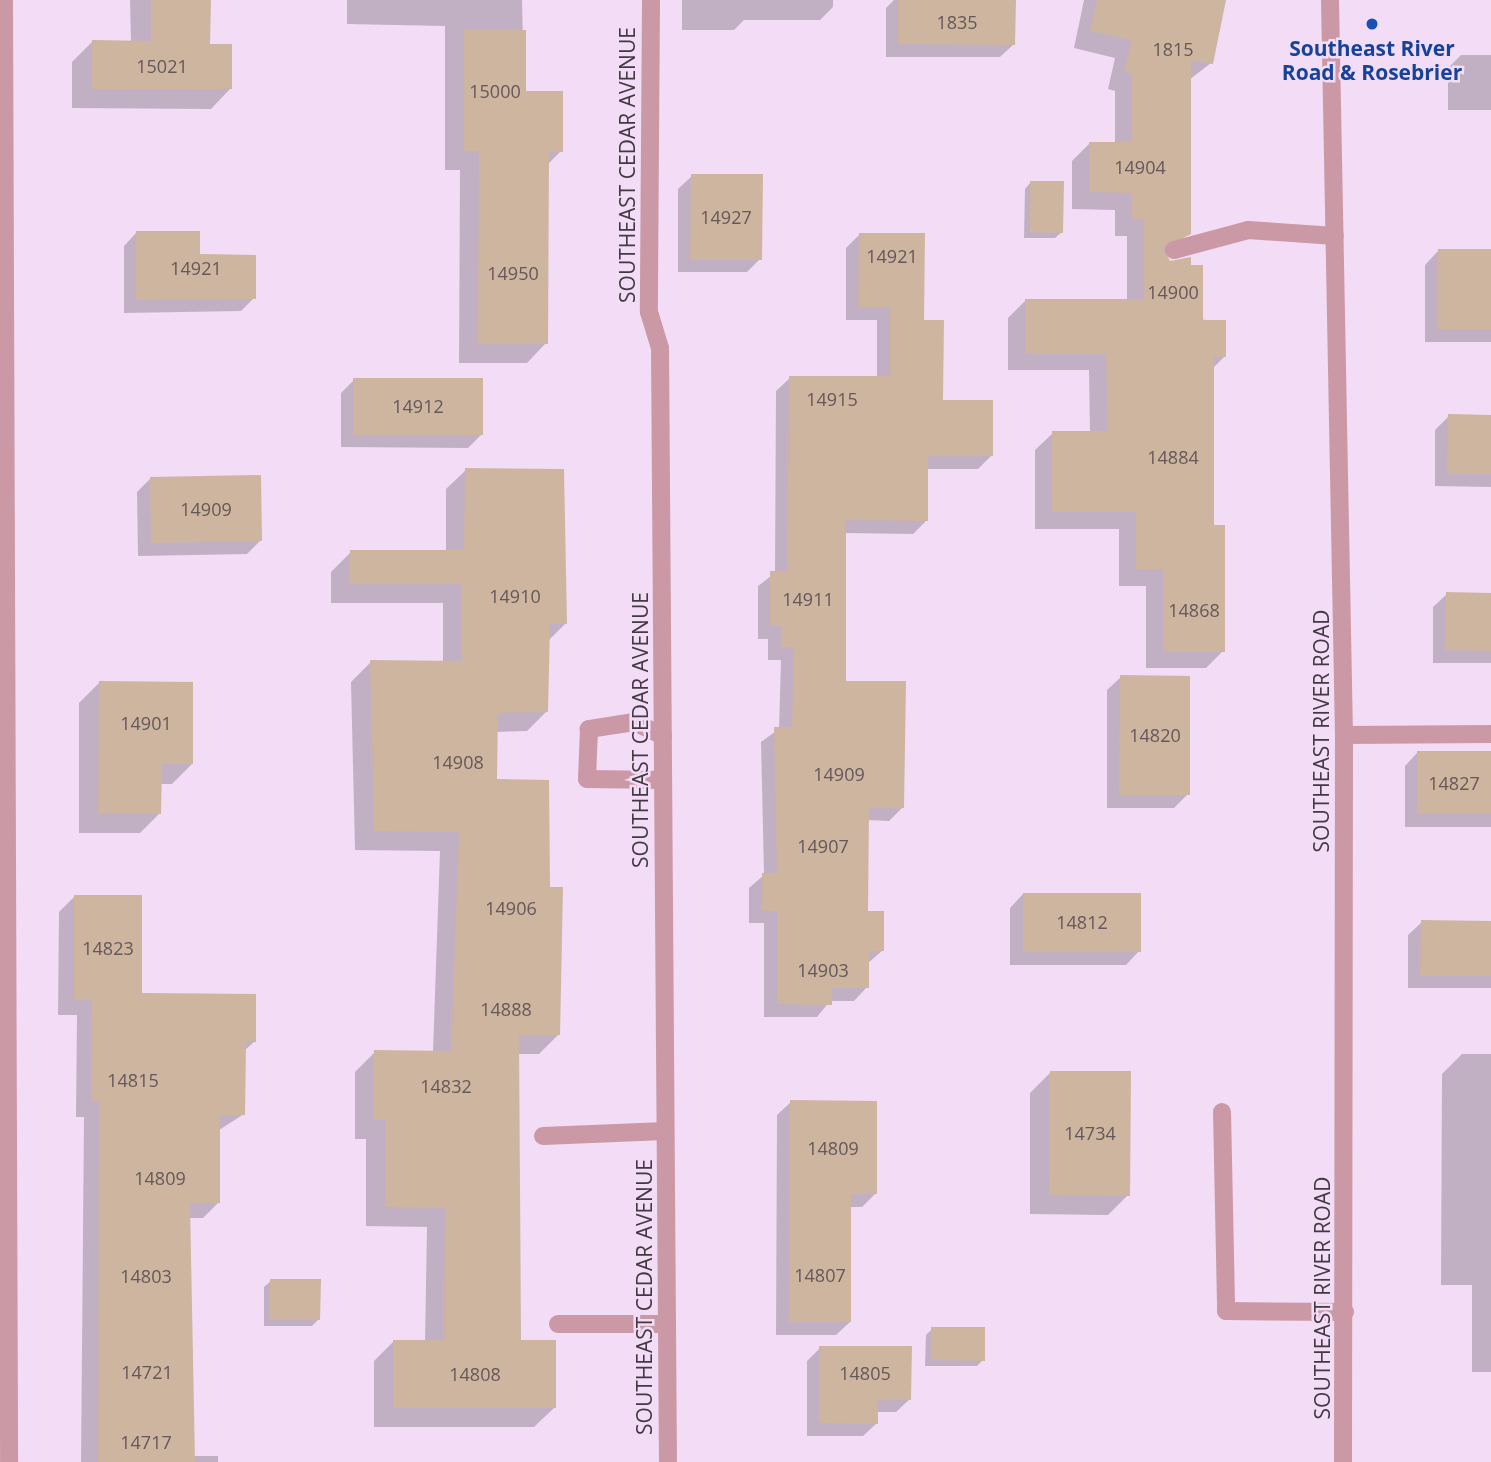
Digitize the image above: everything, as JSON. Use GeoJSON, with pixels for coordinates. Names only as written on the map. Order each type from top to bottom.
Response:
{"type":"FeatureCollection","features":[{"type":"Feature","properties":{"kind":"street"},"geometry":{"type":"LineString","coordinates":[[5,0],[9,1462]]}},
{"type":"Feature","properties":{"kind":"street","name":"SOUTHEAST CEDAR AVENUE"},"geometry":{"type":"LineString","coordinates":[[650,0],[649,312],[660,348],[668,1462]]}},
{"type":"Feature","properties":{"kind":"street","name":"SOUTHEAST RIVER ROAD"},"geometry":{"type":"LineString","coordinates":[[1330,0],[1343,735],[1343,1462]]}},
{"type":"Feature","properties":{"kind":"street"},"geometry":{"type":"LineString","coordinates":[[1174,250],[1248,230],[1335,236]]}},
{"type":"Feature","properties":{"kind":"street"},"geometry":{"type":"LineString","coordinates":[[663,736],[634,722],[589,729],[587,779],[663,780]]}},
{"type":"Feature","properties":{"kind":"street"},"geometry":{"type":"LineString","coordinates":[[1343,735],[1491,734]]}},
{"type":"Feature","properties":{"kind":"street"},"geometry":{"type":"LineString","coordinates":[[1222,1112],[1226,1311],[1345,1312]]}},
{"type":"Feature","properties":{"kind":"street"},"geometry":{"type":"LineString","coordinates":[[543,1136],[665,1130]]}},
{"type":"Feature","properties":{"kind":"street"},"geometry":{"type":"LineString","coordinates":[[558,1324],[667,1324]]}},
{"type":"Feature","properties":{"kind":"building"},"geometry":{"type":"Polygon","coordinates":[[[151,0],[211,0],[210,44],[232,44],[232,89],[92,89],[92,40],[151,41],[151,0]]]}},
{"type":"Feature","properties":{"kind":"building"},"geometry":{"type":"Polygon","coordinates":[[[898,0],[1016,0],[1015,45],[898,44],[898,0]]]}},
{"type":"Feature","properties":{"kind":"building"},"geometry":{"type":"Polygon","coordinates":[[[1097,0],[1226,0],[1213,64],[1191,60],[1191,234],[1163,248],[1170,261],[1191,257],[1191,265],[1203,265],[1203,320],[1226,320],[1226,357],[1214,357],[1214,525],[1225,525],[1225,652],[1163,652],[1163,569],[1136,569],[1136,512],[1052,512],[1052,431],[1108,431],[1106,354],[1025,354],[1025,299],[1144,299],[1144,219],[1132,219],[1132,193],[1089,192],[1089,142],[1132,142],[1132,74],[1124,72],[1132,40],[1090,31],[1097,0]]]}},
{"type":"Feature","properties":{"kind":"building"},"geometry":{"type":"Polygon","coordinates":[[[464,29],[526,30],[526,91],[563,91],[563,152],[549,152],[548,344],[478,344],[479,151],[464,151],[464,29]]]}},
{"type":"Feature","properties":{"kind":"building"},"geometry":{"type":"Polygon","coordinates":[[[691,174],[763,174],[762,260],[690,260],[691,174]]]}},
{"type":"Feature","properties":{"kind":"building"},"geometry":{"type":"Polygon","coordinates":[[[1030,181],[1064,181],[1063,233],[1030,232],[1030,181]]]}},
{"type":"Feature","properties":{"kind":"building"},"geometry":{"type":"Polygon","coordinates":[[[136,231],[200,231],[200,254],[256,255],[256,299],[136,300],[136,231]]]}},
{"type":"Feature","properties":{"kind":"building"},"geometry":{"type":"Polygon","coordinates":[[[859,233],[925,233],[924,320],[944,320],[943,400],[993,400],[993,456],[928,456],[928,521],[846,520],[846,681],[906,681],[904,808],[869,808],[868,911],[884,911],[884,951],[869,951],[869,988],[832,988],[832,1005],[777,1004],[777,911],[762,911],[762,873],[777,873],[774,727],[792,727],[794,647],[781,647],[781,626],[770,626],[770,571],[787,571],[789,376],[890,376],[890,307],[858,307],[859,233]]]}},
{"type":"Feature","properties":{"kind":"building"},"geometry":{"type":"Polygon","coordinates":[[[1438,249],[1491,249],[1491,329],[1437,329],[1438,249]]]}},
{"type":"Feature","properties":{"kind":"building"},"geometry":{"type":"Polygon","coordinates":[[[353,378],[483,378],[483,435],[353,435],[353,378]]]}},
{"type":"Feature","properties":{"kind":"building"},"geometry":{"type":"Polygon","coordinates":[[[1448,414],[1491,415],[1491,474],[1447,474],[1448,414]]]}},
{"type":"Feature","properties":{"kind":"building"},"geometry":{"type":"Polygon","coordinates":[[[465,468],[564,469],[567,624],[550,624],[548,712],[498,713],[497,779],[549,780],[550,887],[563,887],[560,1035],[519,1035],[521,1340],[556,1340],[556,1408],[393,1408],[393,1340],[444,1340],[445,1208],[385,1207],[385,1120],[374,1120],[374,1050],[451,1051],[459,832],[374,831],[370,660],[462,661],[462,584],[350,584],[350,550],[464,550],[465,468]]]}},
{"type":"Feature","properties":{"kind":"building"},"geometry":{"type":"Polygon","coordinates":[[[261,475],[262,541],[151,543],[150,477],[261,475]]]}},
{"type":"Feature","properties":{"kind":"building"},"geometry":{"type":"Polygon","coordinates":[[[1446,592],[1491,593],[1491,651],[1445,650],[1446,592]]]}},
{"type":"Feature","properties":{"kind":"building"},"geometry":{"type":"Polygon","coordinates":[[[1120,675],[1190,676],[1190,795],[1119,795],[1120,675]]]}},
{"type":"Feature","properties":{"kind":"building"},"geometry":{"type":"Polygon","coordinates":[[[99,681],[193,682],[193,764],[162,764],[161,814],[98,814],[99,681]]]}},
{"type":"Feature","properties":{"kind":"building"},"geometry":{"type":"Polygon","coordinates":[[[1417,751],[1491,751],[1491,814],[1417,814],[1417,751]]]}},
{"type":"Feature","properties":{"kind":"building"},"geometry":{"type":"Polygon","coordinates":[[[1023,893],[1141,893],[1141,952],[1023,952],[1023,893]]]}},
{"type":"Feature","properties":{"kind":"building"},"geometry":{"type":"Polygon","coordinates":[[[74,895],[142,895],[142,993],[256,994],[256,1042],[246,1042],[245,1115],[220,1115],[220,1203],[190,1203],[195,1462],[98,1462],[99,1102],[91,1102],[92,1000],[74,1000],[74,895]]]}},
{"type":"Feature","properties":{"kind":"building"},"geometry":{"type":"Polygon","coordinates":[[[1421,920],[1491,921],[1491,976],[1420,976],[1421,920]]]}},
{"type":"Feature","properties":{"kind":"building"},"geometry":{"type":"Polygon","coordinates":[[[1050,1071],[1131,1071],[1130,1196],[1049,1195],[1050,1071]]]}},
{"type":"Feature","properties":{"kind":"building"},"geometry":{"type":"Polygon","coordinates":[[[790,1100],[877,1101],[877,1194],[851,1194],[851,1322],[789,1322],[790,1100]]]}},
{"type":"Feature","properties":{"kind":"building"},"geometry":{"type":"Polygon","coordinates":[[[270,1279],[321,1279],[320,1320],[269,1320],[270,1279]]]}},
{"type":"Feature","properties":{"kind":"building"},"geometry":{"type":"Polygon","coordinates":[[[931,1327],[985,1327],[985,1361],[931,1360],[931,1327]]]}},
{"type":"Feature","properties":{"kind":"building"},"geometry":{"type":"Polygon","coordinates":[[[819,1346],[912,1346],[911,1400],[878,1400],[878,1424],[819,1423],[819,1346]]]}},
{"type":"Feature","properties":{"kind":"place","name":"Southeast River Road & Rosebrier"},"geometry":{"type":"Point","coordinates":[1372,24]}}]}
